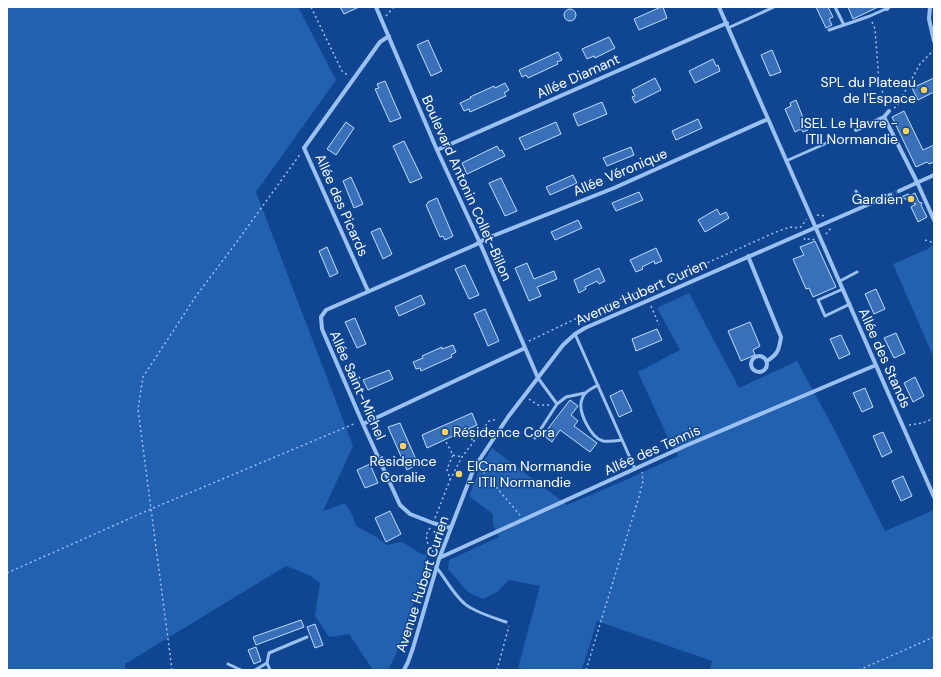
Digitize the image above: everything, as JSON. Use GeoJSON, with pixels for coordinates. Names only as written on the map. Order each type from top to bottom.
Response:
{"type":"FeatureCollection","features":[{"type":"Feature","properties":{"kind":"street","name":"Boulevard Antonin Collet-Billon"},"geometry":{"type":"LineString","coordinates":[[376,7],[437,150],[480,243],[538,378]]}},
{"type":"Feature","properties":{"kind":"street","name":"Allée des Stands"},"geometry":{"type":"LineString","coordinates":[[719,7],[934,497]]}},
{"type":"Feature","properties":{"kind":"street"},"geometry":{"type":"LineString","coordinates":[[930,7],[929,18],[934,41]]}},
{"type":"Feature","properties":{"kind":"street","name":"Allée Diamant"},"geometry":{"type":"LineString","coordinates":[[437,150],[728,26]]}},
{"type":"Feature","properties":{"kind":"street","name":"Allée des Picards"},"geometry":{"type":"LineString","coordinates":[[368,291],[304,148],[380,42],[389,36]]}},
{"type":"Feature","properties":{"kind":"street"},"geometry":{"type":"LineString","coordinates":[[856,130],[884,117],[889,111]]}},
{"type":"Feature","properties":{"kind":"street"},"geometry":{"type":"LineString","coordinates":[[884,117],[934,220]]}},
{"type":"Feature","properties":{"kind":"street","name":"Allée Véronique"},"geometry":{"type":"LineString","coordinates":[[480,243],[485,239],[614,188],[768,119]]}},
{"type":"Feature","properties":{"kind":"street"},"geometry":{"type":"LineString","coordinates":[[899,191],[934,175]]}},
{"type":"Feature","properties":{"kind":"street","name":"Avenue Hubert Curien"},"geometry":{"type":"LineString","coordinates":[[404,670],[415,641],[436,566],[474,468],[508,417],[563,345],[575,334],[585,328],[890,195]]}},
{"type":"Feature","properties":{"kind":"street","name":"Allée Saint-Michel"},"geometry":{"type":"LineString","coordinates":[[451,528],[410,514],[400,505],[322,329],[321,317],[326,310],[331,307],[480,243]]}},
{"type":"Feature","properties":{"kind":"street"},"geometry":{"type":"LineString","coordinates":[[748,256],[781,337],[779,348],[774,356],[766,361]]}},
{"type":"Feature","properties":{"kind":"street"},"geometry":{"type":"LineString","coordinates":[[362,422],[524,346]]}},
{"type":"Feature","properties":{"kind":"street"},"geometry":{"type":"LineString","coordinates":[[761,356],[765,358],[766,361],[767,366],[764,371],[756,372],[752,368],[751,363],[756,357],[761,356]]}},
{"type":"Feature","properties":{"kind":"street","name":"Allée des Tennis"},"geometry":{"type":"LineString","coordinates":[[439,559],[685,446],[876,365]]}},
{"type":"Feature","properties":{"kind":"lane"},"geometry":{"type":"LineString","coordinates":[[728,26],[774,7]]}},
{"type":"Feature","properties":{"kind":"lane"},"geometry":{"type":"LineString","coordinates":[[836,7],[844,24]]}},
{"type":"Feature","properties":{"kind":"lane"},"geometry":{"type":"LineString","coordinates":[[829,30],[870,16],[888,8]]}},
{"type":"Feature","properties":{"kind":"lane"},"geometry":{"type":"LineString","coordinates":[[786,161],[828,142]]}},
{"type":"Feature","properties":{"kind":"lane"},"geometry":{"type":"LineString","coordinates":[[856,191],[864,206]]}},
{"type":"Feature","properties":{"kind":"lane"},"geometry":{"type":"LineString","coordinates":[[840,281],[857,272]]}},
{"type":"Feature","properties":{"kind":"lane"},"geometry":{"type":"LineString","coordinates":[[843,289],[818,300],[825,316],[850,304]]}},
{"type":"Feature","properties":{"kind":"lane"},"geometry":{"type":"LineString","coordinates":[[575,334],[635,469]]}},
{"type":"Feature","properties":{"kind":"lane"},"geometry":{"type":"LineString","coordinates":[[538,378],[556,404]]}},
{"type":"Feature","properties":{"kind":"lane"},"geometry":{"type":"LineString","coordinates":[[535,438],[556,404],[566,397],[585,393],[598,385]]}},
{"type":"Feature","properties":{"kind":"lane"},"geometry":{"type":"LineString","coordinates":[[585,393],[581,401],[582,411],[583,417],[590,430],[602,441],[622,440]]}},
{"type":"Feature","properties":{"kind":"lane"},"geometry":{"type":"LineString","coordinates":[[436,566],[452,589],[466,605],[484,614],[506,622]]}},
{"type":"Feature","properties":{"kind":"lane"},"geometry":{"type":"LineString","coordinates":[[270,670],[267,663],[269,653],[307,637]]}},
{"type":"Feature","properties":{"kind":"lane"},"geometry":{"type":"LineString","coordinates":[[255,670],[267,663]]}},
{"type":"Feature","properties":{"kind":"lane"},"geometry":{"type":"LineString","coordinates":[[228,664],[241,670]]}},
{"type":"Feature","properties":{"kind":"path"},"geometry":{"type":"LineString","coordinates":[[311,7],[342,72],[346,74],[357,74]]}},
{"type":"Feature","properties":{"kind":"path"},"geometry":{"type":"LineString","coordinates":[[382,19],[394,7]]}},
{"type":"Feature","properties":{"kind":"path"},"geometry":{"type":"LineString","coordinates":[[870,16],[875,29],[879,81],[889,111],[897,106],[920,64],[934,50]]}},
{"type":"Feature","properties":{"kind":"path"},"geometry":{"type":"LineString","coordinates":[[172,670],[138,409],[143,377],[196,296],[304,148]]}},
{"type":"Feature","properties":{"kind":"path"},"geometry":{"type":"LineString","coordinates":[[815,215],[826,216],[831,228],[827,233],[811,240],[805,240],[799,228],[806,219],[815,215]]}},
{"type":"Feature","properties":{"kind":"path"},"geometry":{"type":"LineString","coordinates":[[524,346],[590,312],[707,263],[776,232],[790,227],[799,228]]}},
{"type":"Feature","properties":{"kind":"path"},"geometry":{"type":"LineString","coordinates":[[925,240],[934,244]]}},
{"type":"Feature","properties":{"kind":"path"},"geometry":{"type":"LineString","coordinates":[[648,300],[658,325]]}},
{"type":"Feature","properties":{"kind":"path"},"geometry":{"type":"LineString","coordinates":[[524,395],[538,405],[548,405],[554,408]]}},
{"type":"Feature","properties":{"kind":"path"},"geometry":{"type":"LineString","coordinates":[[439,559],[428,545],[426,535],[433,523],[450,480],[462,457],[489,421],[508,417]]}},
{"type":"Feature","properties":{"kind":"path"},"geometry":{"type":"LineString","coordinates":[[903,426],[924,423],[934,418]]}},
{"type":"Feature","properties":{"kind":"path"},"geometry":{"type":"LineString","coordinates":[[7,573],[150,509],[362,422]]}},
{"type":"Feature","properties":{"kind":"path"},"geometry":{"type":"LineString","coordinates":[[468,429],[474,442]]}},
{"type":"Feature","properties":{"kind":"path"},"geometry":{"type":"LineString","coordinates":[[445,440],[453,455],[462,457]]}},
{"type":"Feature","properties":{"kind":"path"},"geometry":{"type":"LineString","coordinates":[[450,480],[447,469],[453,455]]}},
{"type":"Feature","properties":{"kind":"path"},"geometry":{"type":"LineString","coordinates":[[586,670],[639,497],[643,481],[640,467]]}},
{"type":"Feature","properties":{"kind":"path"},"geometry":{"type":"LineString","coordinates":[[480,468],[524,520]]}},
{"type":"Feature","properties":{"kind":"path"},"geometry":{"type":"LineString","coordinates":[[497,670],[509,627],[508,623],[506,622]]}},
{"type":"Feature","properties":{"kind":"path"},"geometry":{"type":"LineString","coordinates":[[860,670],[934,637]]}},
{"type":"Feature","properties":{"kind":"shaded area"},"geometry":{"type":"Polygon","coordinates":[[[7,7],[298,7],[336,80],[256,192],[353,446],[323,511],[345,503],[353,516],[356,526],[373,535],[387,545],[402,542],[423,555],[427,554],[416,598],[406,628],[388,670],[373,670],[349,634],[329,637],[315,616],[320,583],[309,575],[286,566],[125,664],[125,670],[7,670],[7,7]]]}},
{"type":"Feature","properties":{"kind":"shaded area"},"geometry":{"type":"Polygon","coordinates":[[[934,244],[934,358],[893,264],[928,249],[934,244]]]}},
{"type":"Feature","properties":{"kind":"shaded area"},"geometry":{"type":"Polygon","coordinates":[[[689,293],[739,388],[797,361],[834,429],[885,531],[934,510],[934,670],[710,670],[712,661],[597,621],[582,670],[527,670],[518,668],[540,586],[509,580],[497,592],[483,599],[468,592],[448,569],[449,560],[499,537],[493,525],[493,514],[469,496],[480,468],[492,448],[567,505],[678,456],[672,447],[638,372],[680,350],[657,308],[689,293]]]}},
{"type":"Feature","properties":{"kind":"building"},"geometry":{"type":"Polygon","coordinates":[[[340,7],[359,7],[344,14],[340,7]]]}},
{"type":"Feature","properties":{"kind":"building"},"geometry":{"type":"Polygon","coordinates":[[[663,7],[667,18],[639,30],[634,19],[663,7]]]}},
{"type":"Feature","properties":{"kind":"building"},"geometry":{"type":"Polygon","coordinates":[[[816,7],[828,7],[833,17],[829,19],[832,25],[826,28],[816,7]]]}},
{"type":"Feature","properties":{"kind":"building"},"geometry":{"type":"Polygon","coordinates":[[[848,7],[878,7],[853,19],[848,7]]]}},
{"type":"Feature","properties":{"kind":"building"},"geometry":{"type":"Polygon","coordinates":[[[568,9],[572,9],[576,15],[572,21],[568,21],[564,17],[564,13],[568,9]]]}},
{"type":"Feature","properties":{"kind":"building"},"geometry":{"type":"Polygon","coordinates":[[[609,37],[615,48],[595,58],[594,56],[587,59],[582,49],[609,37]]]}},
{"type":"Feature","properties":{"kind":"building"},"geometry":{"type":"Polygon","coordinates":[[[428,40],[442,71],[431,76],[417,45],[428,40]]]}},
{"type":"Feature","properties":{"kind":"building"},"geometry":{"type":"Polygon","coordinates":[[[772,50],[781,72],[770,76],[761,55],[772,50]]]}},
{"type":"Feature","properties":{"kind":"building"},"geometry":{"type":"Polygon","coordinates":[[[558,52],[562,60],[557,62],[558,64],[528,78],[526,75],[522,77],[519,70],[558,52]]]}},
{"type":"Feature","properties":{"kind":"building"},"geometry":{"type":"Polygon","coordinates":[[[713,59],[716,66],[718,65],[720,71],[695,83],[689,71],[713,59]]]}},
{"type":"Feature","properties":{"kind":"building"},"geometry":{"type":"Polygon","coordinates":[[[655,78],[661,90],[635,103],[632,97],[635,96],[632,90],[655,78]]]}},
{"type":"Feature","properties":{"kind":"building","name":"SPL du Plateau de l'Espace"},"geometry":{"type":"Polygon","coordinates":[[[934,78],[934,92],[918,100],[912,88],[934,78]]]}},
{"type":"Feature","properties":{"kind":"building"},"geometry":{"type":"Polygon","coordinates":[[[385,81],[401,118],[390,122],[375,89],[379,88],[377,84],[385,81]]]}},
{"type":"Feature","properties":{"kind":"building"},"geometry":{"type":"Polygon","coordinates":[[[505,83],[509,90],[504,93],[506,96],[470,112],[469,109],[464,111],[460,103],[494,86],[495,88],[505,83]]]}},
{"type":"Feature","properties":{"kind":"building"},"geometry":{"type":"Polygon","coordinates":[[[796,100],[808,130],[803,132],[801,129],[795,132],[785,109],[791,106],[790,103],[796,100]]]}},
{"type":"Feature","properties":{"kind":"building"},"geometry":{"type":"Polygon","coordinates":[[[602,102],[607,114],[578,126],[573,114],[602,102]]]}},
{"type":"Feature","properties":{"kind":"building","name":"ISEL Le Havre - ITII Normandie"},"geometry":{"type":"Polygon","coordinates":[[[904,111],[923,150],[934,145],[934,162],[929,164],[927,162],[916,167],[892,117],[904,111]]]}},
{"type":"Feature","properties":{"kind":"building"},"geometry":{"type":"Polygon","coordinates":[[[698,119],[702,128],[676,140],[672,131],[698,119]]]}},
{"type":"Feature","properties":{"kind":"building"},"geometry":{"type":"Polygon","coordinates":[[[346,122],[354,128],[336,155],[327,149],[346,122]]]}},
{"type":"Feature","properties":{"kind":"building"},"geometry":{"type":"Polygon","coordinates":[[[556,122],[561,134],[525,150],[519,138],[556,122]]]}},
{"type":"Feature","properties":{"kind":"building"},"geometry":{"type":"Polygon","coordinates":[[[404,141],[422,178],[410,183],[393,146],[404,141]]]}},
{"type":"Feature","properties":{"kind":"building"},"geometry":{"type":"Polygon","coordinates":[[[497,146],[500,151],[502,150],[505,156],[467,174],[462,163],[497,146]]]}},
{"type":"Feature","properties":{"kind":"building"},"geometry":{"type":"Polygon","coordinates":[[[631,147],[634,155],[607,166],[603,158],[631,147]]]}},
{"type":"Feature","properties":{"kind":"building"},"geometry":{"type":"Polygon","coordinates":[[[573,175],[577,183],[550,195],[546,187],[573,175]]]}},
{"type":"Feature","properties":{"kind":"building"},"geometry":{"type":"Polygon","coordinates":[[[351,177],[363,204],[354,208],[343,181],[351,177]]]}},
{"type":"Feature","properties":{"kind":"building"},"geometry":{"type":"Polygon","coordinates":[[[501,178],[517,211],[505,216],[489,183],[501,178]]]}},
{"type":"Feature","properties":{"kind":"building"},"geometry":{"type":"Polygon","coordinates":[[[639,192],[643,200],[616,211],[612,203],[639,192]]]}},
{"type":"Feature","properties":{"kind":"building"},"geometry":{"type":"Polygon","coordinates":[[[915,193],[919,202],[922,203],[921,205],[927,217],[918,222],[911,207],[916,204],[901,197],[915,193]]]}},
{"type":"Feature","properties":{"kind":"building"},"geometry":{"type":"Polygon","coordinates":[[[437,198],[453,236],[445,240],[443,236],[440,237],[426,205],[428,202],[437,198]]]}},
{"type":"Feature","properties":{"kind":"building"},"geometry":{"type":"Polygon","coordinates":[[[717,209],[720,215],[726,212],[729,218],[705,232],[698,220],[717,209]]]}},
{"type":"Feature","properties":{"kind":"building"},"geometry":{"type":"Polygon","coordinates":[[[578,220],[582,228],[555,240],[551,232],[578,220]]]}},
{"type":"Feature","properties":{"kind":"building"},"geometry":{"type":"Polygon","coordinates":[[[380,228],[392,254],[383,259],[371,232],[380,228]]]}},
{"type":"Feature","properties":{"kind":"building"},"geometry":{"type":"Polygon","coordinates":[[[815,241],[836,287],[813,297],[809,288],[806,289],[793,259],[804,255],[800,247],[815,241]]]}},
{"type":"Feature","properties":{"kind":"building"},"geometry":{"type":"Polygon","coordinates":[[[327,247],[338,273],[330,277],[319,251],[327,247]]]}},
{"type":"Feature","properties":{"kind":"building"},"geometry":{"type":"Polygon","coordinates":[[[656,248],[662,261],[655,264],[654,261],[636,272],[630,260],[656,248]]]}},
{"type":"Feature","properties":{"kind":"building"},"geometry":{"type":"Polygon","coordinates":[[[527,263],[534,279],[554,271],[557,279],[537,287],[541,296],[529,301],[515,268],[527,263]]]}},
{"type":"Feature","properties":{"kind":"building"},"geometry":{"type":"Polygon","coordinates":[[[465,265],[479,295],[469,299],[455,269],[465,265]]]}},
{"type":"Feature","properties":{"kind":"building"},"geometry":{"type":"Polygon","coordinates":[[[599,268],[605,281],[599,284],[597,281],[585,287],[586,289],[579,293],[574,280],[599,268]]]}},
{"type":"Feature","properties":{"kind":"building"},"geometry":{"type":"Polygon","coordinates":[[[876,289],[885,309],[874,314],[865,294],[876,289]]]}},
{"type":"Feature","properties":{"kind":"building"},"geometry":{"type":"Polygon","coordinates":[[[421,295],[425,304],[399,316],[395,307],[421,295]]]}},
{"type":"Feature","properties":{"kind":"building"},"geometry":{"type":"Polygon","coordinates":[[[485,309],[499,341],[488,346],[474,314],[485,309]]]}},
{"type":"Feature","properties":{"kind":"building"},"geometry":{"type":"Polygon","coordinates":[[[355,318],[366,344],[357,348],[345,322],[355,318]]]}},
{"type":"Feature","properties":{"kind":"building"},"geometry":{"type":"Polygon","coordinates":[[[750,322],[760,346],[753,350],[755,355],[741,361],[728,331],[750,322]]]}},
{"type":"Feature","properties":{"kind":"building"},"geometry":{"type":"Polygon","coordinates":[[[657,329],[662,340],[636,351],[632,339],[657,329]]]}},
{"type":"Feature","properties":{"kind":"building"},"geometry":{"type":"Polygon","coordinates":[[[896,333],[905,353],[894,358],[884,338],[896,333]]]}},
{"type":"Feature","properties":{"kind":"building"},"geometry":{"type":"Polygon","coordinates":[[[841,335],[850,354],[839,359],[830,339],[841,335]]]}},
{"type":"Feature","properties":{"kind":"building"},"geometry":{"type":"Polygon","coordinates":[[[453,345],[456,352],[451,355],[452,357],[421,371],[420,368],[416,369],[413,362],[423,358],[422,356],[442,347],[442,349],[453,345]]]}},
{"type":"Feature","properties":{"kind":"building"},"geometry":{"type":"Polygon","coordinates":[[[389,370],[393,379],[368,390],[363,380],[389,370]]]}},
{"type":"Feature","properties":{"kind":"building"},"geometry":{"type":"Polygon","coordinates":[[[915,377],[924,396],[913,402],[904,383],[915,377]]]}},
{"type":"Feature","properties":{"kind":"building"},"geometry":{"type":"Polygon","coordinates":[[[865,388],[873,407],[862,412],[853,393],[865,388]]]}},
{"type":"Feature","properties":{"kind":"building"},"geometry":{"type":"Polygon","coordinates":[[[622,390],[632,411],[619,417],[610,396],[622,390]]]}},
{"type":"Feature","properties":{"kind":"building"},"geometry":{"type":"Polygon","coordinates":[[[570,400],[578,406],[571,415],[578,421],[574,426],[597,443],[590,452],[560,430],[552,442],[543,435],[570,400]]]}},
{"type":"Feature","properties":{"kind":"building","name":"Résidence Cora"},"geometry":{"type":"Polygon","coordinates":[[[472,413],[477,425],[427,448],[422,435],[472,413]]]}},
{"type":"Feature","properties":{"kind":"building","name":"Résidence Coralie"},"geometry":{"type":"Polygon","coordinates":[[[400,423],[418,464],[407,470],[388,427],[400,423]]]}},
{"type":"Feature","properties":{"kind":"building"},"geometry":{"type":"Polygon","coordinates":[[[883,432],[892,452],[882,457],[873,436],[883,432]]]}},
{"type":"Feature","properties":{"kind":"building"},"geometry":{"type":"Polygon","coordinates":[[[370,464],[378,483],[365,488],[357,470],[370,464]]]}},
{"type":"Feature","properties":{"kind":"building"},"geometry":{"type":"Polygon","coordinates":[[[903,476],[912,496],[901,501],[892,481],[903,476]]]}},
{"type":"Feature","properties":{"kind":"building"},"geometry":{"type":"Polygon","coordinates":[[[390,511],[401,534],[386,542],[375,518],[390,511]]]}},
{"type":"Feature","properties":{"kind":"building"},"geometry":{"type":"Polygon","coordinates":[[[301,620],[304,627],[256,645],[253,637],[301,620]]]}},
{"type":"Feature","properties":{"kind":"building"},"geometry":{"type":"Polygon","coordinates":[[[315,624],[323,645],[315,648],[307,627],[315,624]]]}},
{"type":"Feature","properties":{"kind":"building"},"geometry":{"type":"Polygon","coordinates":[[[256,647],[261,661],[254,664],[248,650],[256,647]]]}},
{"type":"Feature","properties":{"kind":"tunnel"},"geometry":{"type":"LineString","coordinates":[[890,195],[899,191]]}},
{"type":"Feature","properties":{"kind":"place","name":"SPL du Plateau de l'Espace"},"geometry":{"type":"Point","coordinates":[924,90]}},
{"type":"Feature","properties":{"kind":"place","name":"ISEL Le Havre - ITII Normandie"},"geometry":{"type":"Point","coordinates":[906,131]}},
{"type":"Feature","properties":{"kind":"place","name":"Gardien"},"geometry":{"type":"Point","coordinates":[911,199]}},
{"type":"Feature","properties":{"kind":"place","name":"Résidence Cora"},"geometry":{"type":"Point","coordinates":[445,432]}},
{"type":"Feature","properties":{"kind":"place","name":"Résidence Coralie"},"geometry":{"type":"Point","coordinates":[403,446]}},
{"type":"Feature","properties":{"kind":"place","name":"EICnam Normandie - ITII Normandie"},"geometry":{"type":"Point","coordinates":[459,474]}}]}
